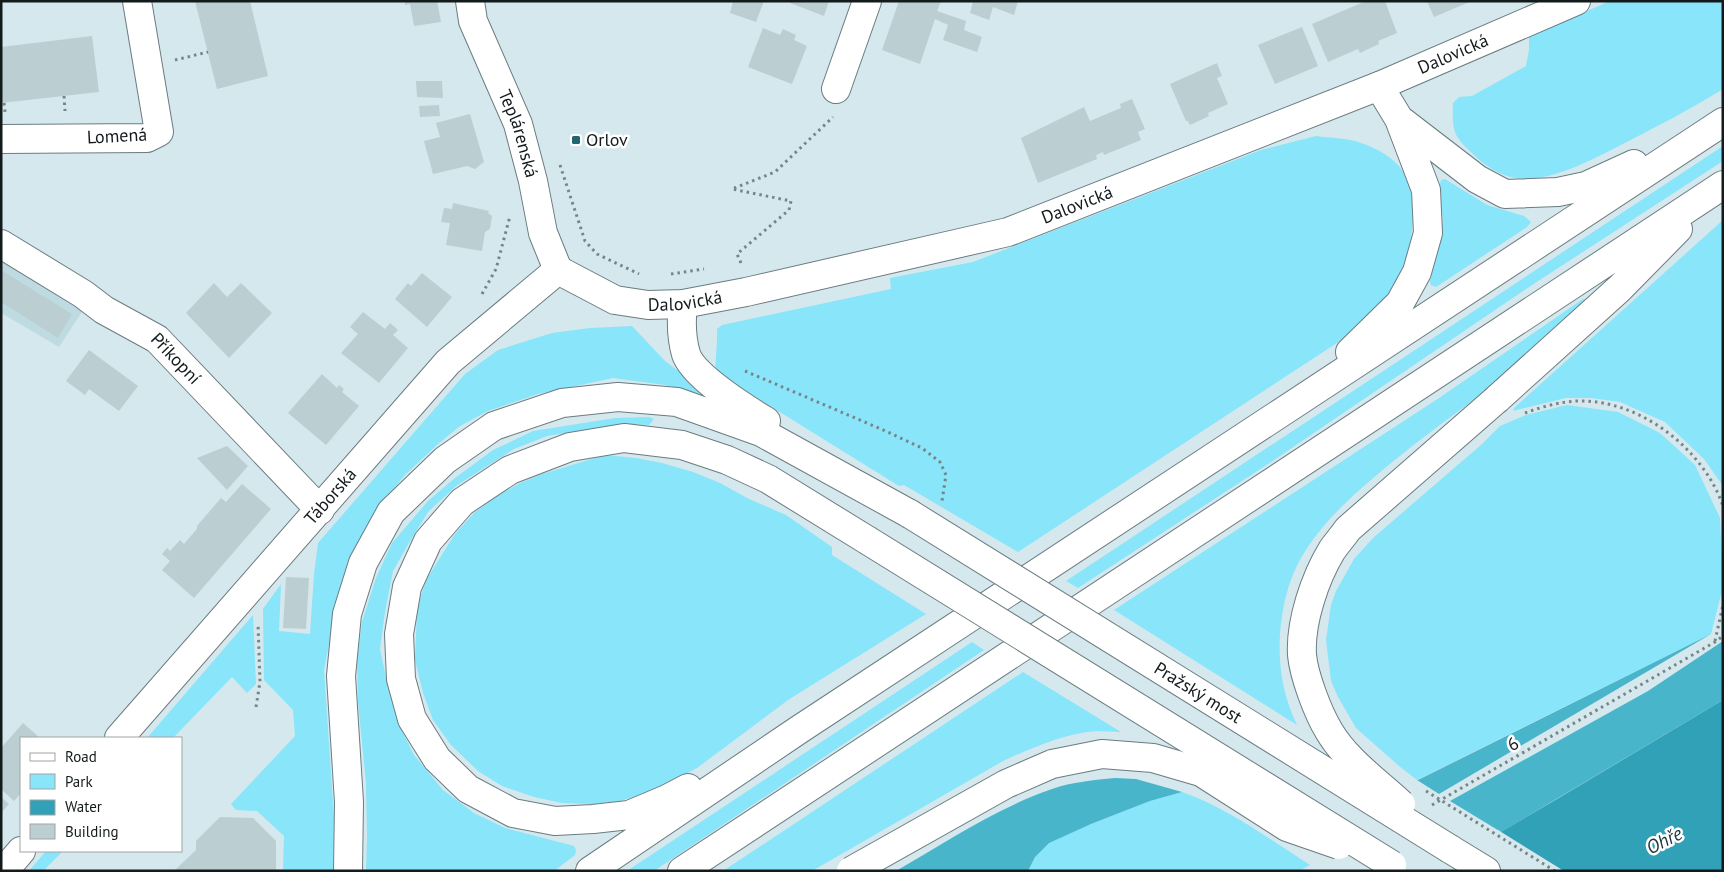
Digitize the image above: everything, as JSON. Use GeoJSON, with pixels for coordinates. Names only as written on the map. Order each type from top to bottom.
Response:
{"type":"FeatureCollection","features":[{"type":"Feature","properties":{"kind":"main road","name":"Lomená"},"geometry":{"type":"LineString","coordinates":[[1,139],[147,138],[159,132],[138,1]]}},
{"type":"Feature","properties":{"kind":"main road","name":"Teplárenská"},"geometry":{"type":"LineString","coordinates":[[470,1],[473,21],[518,124],[533,181],[543,232],[558,270]]}},
{"type":"Feature","properties":{"kind":"main road"},"geometry":{"type":"LineString","coordinates":[[836,89],[867,1]]}},
{"type":"Feature","properties":{"kind":"main road","name":"Dalovická"},"geometry":{"type":"LineString","coordinates":[[558,270],[615,300],[648,305],[683,304],[746,292],[1008,232],[1379,86],[1576,1]]}},
{"type":"Feature","properties":{"kind":"main road"},"geometry":{"type":"LineString","coordinates":[[1287,408],[1368,336],[1400,303],[1417,272],[1428,233],[1426,190],[1399,119],[1379,86]]}},
{"type":"Feature","properties":{"kind":"main road"},"geometry":{"type":"LineString","coordinates":[[1399,119],[1477,179],[1505,194],[1558,192],[1586,186],[1720,124]]}},
{"type":"Feature","properties":{"kind":"main road"},"geometry":{"type":"LineString","coordinates":[[590,871],[800,729],[1720,124]]}},
{"type":"Feature","properties":{"kind":"main road"},"geometry":{"type":"LineString","coordinates":[[1450,849],[1346,754],[1329,731],[1313,700],[1302,656],[1305,620],[1321,574],[1332,550],[1348,529],[1498,400],[1620,288],[1720,187]]}},
{"type":"Feature","properties":{"kind":"main road"},"geometry":{"type":"LineString","coordinates":[[682,871],[1720,187]]}},
{"type":"Feature","properties":{"kind":"main road","name":"Příkopní"},"geometry":{"type":"LineString","coordinates":[[1,244],[83,294],[104,310],[157,339],[320,510]]}},
{"type":"Feature","properties":{"kind":"main road","name":"Táborská"},"geometry":{"type":"LineString","coordinates":[[120,737],[448,362],[558,270]]}},
{"type":"Feature","properties":{"kind":"main road"},"geometry":{"type":"LineString","coordinates":[[683,304],[681,329],[686,356],[705,379],[737,403],[910,514]]}},
{"type":"Feature","properties":{"kind":"main road"},"geometry":{"type":"LineString","coordinates":[[348,871],[349,802],[341,676],[347,614],[363,562],[391,512],[445,460],[494,426],[562,402],[618,397],[677,402],[761,432],[910,514]]}},
{"type":"Feature","properties":{"kind":"main road"},"geometry":{"type":"LineString","coordinates":[[800,729],[667,799],[629,815],[593,820],[555,821],[513,812],[468,789],[437,759],[412,719],[401,678],[399,634],[407,587],[428,541],[462,502],[510,470],[570,447],[624,438],[682,445],[727,460],[768,479],[1397,868]]}},
{"type":"Feature","properties":{"kind":"main road","name":"Pražský most"},"geometry":{"type":"LineString","coordinates":[[910,514],[1486,871]]}},
{"type":"Feature","properties":{"kind":"main road"},"geometry":{"type":"LineString","coordinates":[[851,871],[1006,784],[1052,764],[1102,754],[1153,758],[1201,772],[1287,827],[1397,868]]}},
{"type":"Feature","properties":{"kind":"main road"},"geometry":{"type":"LineString","coordinates":[[4,871],[20,852]]}},
{"type":"Feature","properties":{"kind":"path"},"geometry":{"type":"LineString","coordinates":[[149,67],[208,52]]}},
{"type":"Feature","properties":{"kind":"path"},"geometry":{"type":"LineString","coordinates":[[746,292],[737,254],[789,210],[791,201],[732,189],[775,172],[846,105],[836,89]]}},
{"type":"Feature","properties":{"kind":"path"},"geometry":{"type":"LineString","coordinates":[[559,161],[585,241],[596,254],[642,275]]}},
{"type":"Feature","properties":{"kind":"path"},"geometry":{"type":"LineString","coordinates":[[481,297],[496,269],[510,216],[509,207]]}},
{"type":"Feature","properties":{"kind":"path"},"geometry":{"type":"LineString","coordinates":[[731,264],[740,263]]}},
{"type":"Feature","properties":{"kind":"path"},"geometry":{"type":"LineString","coordinates":[[667,275],[713,268]]}},
{"type":"Feature","properties":{"kind":"path"},"geometry":{"type":"LineString","coordinates":[[741,369],[922,448],[940,462],[946,475],[942,503]]}},
{"type":"Feature","properties":{"kind":"path"},"geometry":{"type":"LineString","coordinates":[[1523,414],[1548,405],[1577,401],[1604,404],[1629,410],[1667,431],[1704,468],[1718,492],[1722,504]]}},
{"type":"Feature","properties":{"kind":"path"},"geometry":{"type":"LineString","coordinates":[[1715,642],[1723,605]]}},
{"type":"Feature","properties":{"kind":"path"},"geometry":{"type":"LineString","coordinates":[[256,707],[260,682],[258,613]]}},
{"type":"Feature","properties":{"kind":"path","name":"6"},"geometry":{"type":"LineString","coordinates":[[1425,809],[1723,636]]}},
{"type":"Feature","properties":{"kind":"path"},"geometry":{"type":"LineString","coordinates":[[1422,788],[1555,871]]}},
{"type":"Feature","properties":{"kind":"shaded area"},"geometry":{"type":"Polygon","coordinates":[[[1,254],[85,307],[59,347],[1,313],[1,254]]]}},
{"type":"Feature","properties":{"kind":"shaded area"},"geometry":{"type":"Polygon","coordinates":[[[1711,634],[1439,794],[1417,780],[1418,780],[1711,634]]]}},
{"type":"Feature","properties":{"kind":"shaded area"},"geometry":{"type":"Polygon","coordinates":[[[1723,641],[1723,700],[1501,832],[1450,801],[1648,691],[1723,641]]]}},
{"type":"Feature","properties":{"kind":"shaded area"},"geometry":{"type":"Polygon","coordinates":[[[1115,778],[1136,779],[1182,792],[1150,801],[1049,843],[1035,857],[1028,871],[896,871],[972,826],[1032,797],[1067,785],[1115,778]]]}},
{"type":"Feature","properties":{"kind":"green space"},"geometry":{"type":"Polygon","coordinates":[[[1610,1],[1723,1],[1723,89],[1671,119],[1562,172],[1538,178],[1519,179],[1498,172],[1480,161],[1455,133],[1453,103],[1459,97],[1472,96],[1526,66],[1529,36],[1610,1]]]}},
{"type":"Feature","properties":{"kind":"green space"},"geometry":{"type":"Polygon","coordinates":[[[1316,136],[1356,141],[1378,150],[1398,165],[1408,181],[1413,207],[1409,249],[1401,274],[1390,292],[1343,339],[1018,552],[904,485],[899,486],[715,372],[717,329],[722,325],[891,289],[890,278],[973,262],[1261,150],[1316,136]]]}},
{"type":"Feature","properties":{"kind":"green space"},"geometry":{"type":"Polygon","coordinates":[[[1723,146],[1723,161],[1532,285],[1268,464],[1078,588],[1066,581],[1723,146]]]}},
{"type":"Feature","properties":{"kind":"green space"},"geometry":{"type":"Polygon","coordinates":[[[1445,179],[1487,205],[1524,216],[1531,222],[1527,227],[1436,287],[1431,285],[1430,282],[1443,220],[1439,188],[1441,180],[1445,179]]]}},
{"type":"Feature","properties":{"kind":"green space"},"geometry":{"type":"Polygon","coordinates":[[[1723,220],[1723,486],[1704,459],[1665,422],[1620,402],[1591,398],[1566,398],[1513,411],[1514,408],[1723,220]]]}},
{"type":"Feature","properties":{"kind":"green space"},"geometry":{"type":"Polygon","coordinates":[[[1583,299],[1588,300],[1523,359],[1483,393],[1413,446],[1342,506],[1308,547],[1296,567],[1289,585],[1282,614],[1280,634],[1282,681],[1297,725],[1114,610],[1439,398],[1583,299]]]}},
{"type":"Feature","properties":{"kind":"green space"},"geometry":{"type":"Polygon","coordinates":[[[632,326],[665,361],[698,386],[702,394],[695,395],[665,385],[613,378],[538,394],[488,411],[460,426],[438,444],[404,476],[374,514],[350,557],[338,597],[324,670],[334,817],[333,871],[283,871],[284,836],[257,811],[236,810],[231,804],[295,736],[293,710],[264,680],[263,609],[281,584],[279,631],[310,634],[318,543],[465,374],[498,350],[552,333],[590,328],[632,326]]]}},
{"type":"Feature","properties":{"kind":"green space"},"geometry":{"type":"Polygon","coordinates":[[[1567,405],[1618,412],[1660,433],[1695,465],[1720,518],[1723,587],[1711,634],[1417,780],[1356,728],[1331,681],[1326,640],[1331,605],[1336,591],[1354,559],[1373,538],[1482,444],[1500,426],[1526,415],[1567,405]]]}},
{"type":"Feature","properties":{"kind":"green space"},"geometry":{"type":"Polygon","coordinates":[[[649,417],[654,419],[649,425],[622,424],[547,436],[514,449],[456,486],[428,512],[393,571],[385,612],[380,649],[389,691],[402,731],[414,755],[443,790],[474,813],[505,828],[574,846],[576,850],[575,855],[554,871],[366,871],[366,783],[358,702],[357,661],[362,622],[376,578],[392,543],[428,501],[493,450],[533,431],[615,418],[649,417]]]}},
{"type":"Feature","properties":{"kind":"green space"},"geometry":{"type":"Polygon","coordinates":[[[605,455],[662,463],[693,472],[786,515],[832,547],[832,555],[926,614],[788,700],[697,768],[653,791],[620,801],[592,804],[562,803],[534,797],[502,786],[478,771],[451,745],[433,720],[423,693],[415,660],[417,609],[426,580],[455,534],[474,513],[497,496],[520,483],[542,474],[605,455]]]}},
{"type":"Feature","properties":{"kind":"green space"},"geometry":{"type":"Polygon","coordinates":[[[253,615],[256,684],[247,693],[232,677],[174,737],[148,737],[253,615]]]}},
{"type":"Feature","properties":{"kind":"green space"},"geometry":{"type":"Polygon","coordinates":[[[972,642],[984,650],[654,871],[627,871],[972,642]]]}},
{"type":"Feature","properties":{"kind":"green space"},"geometry":{"type":"Polygon","coordinates":[[[1023,672],[1121,732],[1085,732],[1037,746],[1003,761],[812,871],[723,871],[1023,672]]]}},
{"type":"Feature","properties":{"kind":"green space"},"geometry":{"type":"Polygon","coordinates":[[[1182,792],[1232,815],[1310,865],[1299,871],[1028,871],[1045,842],[1150,801],[1182,792]]]}},
{"type":"Feature","properties":{"kind":"green space"},"geometry":{"type":"Polygon","coordinates":[[[45,852],[62,852],[43,871],[29,871],[45,852]]]}},
{"type":"Feature","properties":{"kind":"water","name":"Ohře"},"geometry":{"type":"Polygon","coordinates":[[[1723,700],[1723,871],[1434,871],[1557,799],[1723,700]]]}},
{"type":"Feature","properties":{"kind":"pier"},"geometry":{"type":"Polygon","coordinates":[[[1498,830],[1564,871],[1431,871],[1432,869],[1498,830]]]}},
{"type":"Feature","properties":{"kind":"building"},"geometry":{"type":"Polygon","coordinates":[[[195,1],[250,1],[268,76],[217,89],[195,1]]]}},
{"type":"Feature","properties":{"kind":"building"},"geometry":{"type":"Polygon","coordinates":[[[405,1],[437,1],[441,22],[414,26],[410,4],[405,5],[405,1]]]}},
{"type":"Feature","properties":{"kind":"building"},"geometry":{"type":"Polygon","coordinates":[[[733,1],[764,1],[756,22],[730,13],[733,1]]]}},
{"type":"Feature","properties":{"kind":"building"},"geometry":{"type":"Polygon","coordinates":[[[790,1],[829,1],[824,16],[790,3],[790,1]]]}},
{"type":"Feature","properties":{"kind":"building"},"geometry":{"type":"Polygon","coordinates":[[[899,1],[941,1],[937,11],[966,21],[964,30],[982,37],[977,52],[943,40],[948,25],[935,19],[920,64],[882,50],[899,1]]]}},
{"type":"Feature","properties":{"kind":"building"},"geometry":{"type":"Polygon","coordinates":[[[973,1],[1018,1],[1014,15],[993,7],[989,20],[970,13],[973,1]]]}},
{"type":"Feature","properties":{"kind":"building"},"geometry":{"type":"Polygon","coordinates":[[[1366,1],[1385,1],[1397,33],[1378,41],[1379,44],[1360,53],[1358,49],[1328,62],[1312,24],[1366,1]]]}},
{"type":"Feature","properties":{"kind":"building"},"geometry":{"type":"Polygon","coordinates":[[[1427,1],[1472,1],[1434,17],[1427,1]]]}},
{"type":"Feature","properties":{"kind":"building"},"geometry":{"type":"Polygon","coordinates":[[[1302,27],[1318,66],[1275,84],[1258,45],[1302,27]]]}},
{"type":"Feature","properties":{"kind":"building"},"geometry":{"type":"Polygon","coordinates":[[[763,28],[780,35],[783,29],[796,35],[794,40],[807,46],[792,84],[748,67],[763,28]]]}},
{"type":"Feature","properties":{"kind":"building"},"geometry":{"type":"Polygon","coordinates":[[[92,36],[99,92],[1,103],[1,47],[92,36]]]}},
{"type":"Feature","properties":{"kind":"building"},"geometry":{"type":"Polygon","coordinates":[[[1217,63],[1222,76],[1217,78],[1228,104],[1208,113],[1209,116],[1190,125],[1186,121],[1170,84],[1217,63]]]}},
{"type":"Feature","properties":{"kind":"building"},"geometry":{"type":"Polygon","coordinates":[[[416,81],[442,81],[443,98],[417,97],[416,81]]]}},
{"type":"Feature","properties":{"kind":"building"},"geometry":{"type":"Polygon","coordinates":[[[1132,99],[1145,129],[1138,132],[1141,140],[1104,155],[1103,152],[1096,155],[1097,159],[1038,183],[1021,138],[1084,107],[1090,121],[1121,108],[1120,104],[1132,99]]]}},
{"type":"Feature","properties":{"kind":"building"},"geometry":{"type":"Polygon","coordinates":[[[439,105],[440,116],[420,117],[419,106],[439,105]]]}},
{"type":"Feature","properties":{"kind":"building"},"geometry":{"type":"Polygon","coordinates":[[[470,114],[484,162],[475,169],[467,166],[433,174],[424,141],[440,137],[436,123],[470,114]]]}},
{"type":"Feature","properties":{"kind":"building"},"geometry":{"type":"Polygon","coordinates":[[[453,203],[489,211],[488,213],[492,216],[490,229],[485,232],[482,251],[446,245],[450,223],[441,222],[444,208],[452,209],[453,203]]]}},
{"type":"Feature","properties":{"kind":"building"},"geometry":{"type":"Polygon","coordinates":[[[1,270],[72,314],[58,338],[1,302],[1,270]]]}},
{"type":"Feature","properties":{"kind":"building"},"geometry":{"type":"Polygon","coordinates":[[[422,273],[452,297],[427,327],[395,299],[408,283],[411,286],[422,273]]]}},
{"type":"Feature","properties":{"kind":"building"},"geometry":{"type":"Polygon","coordinates":[[[214,283],[227,297],[241,283],[272,313],[229,358],[186,313],[214,283]]]}},
{"type":"Feature","properties":{"kind":"building"},"geometry":{"type":"Polygon","coordinates":[[[363,312],[385,329],[390,323],[398,330],[393,335],[408,348],[379,383],[341,353],[358,334],[350,327],[363,312]]]}},
{"type":"Feature","properties":{"kind":"building"},"geometry":{"type":"Polygon","coordinates":[[[89,350],[138,386],[119,411],[89,389],[85,395],[66,381],[89,350]]]}},
{"type":"Feature","properties":{"kind":"building"},"geometry":{"type":"Polygon","coordinates":[[[322,374],[337,388],[339,385],[344,389],[342,392],[359,406],[326,445],[288,413],[322,374]]]}},
{"type":"Feature","properties":{"kind":"building"},"geometry":{"type":"Polygon","coordinates":[[[227,446],[248,466],[227,490],[197,458],[227,446]]]}},
{"type":"Feature","properties":{"kind":"building"},"geometry":{"type":"Polygon","coordinates":[[[242,484],[271,509],[194,598],[162,570],[170,561],[162,554],[167,548],[170,551],[180,540],[184,544],[221,498],[226,502],[242,484]]]}},
{"type":"Feature","properties":{"kind":"building"},"geometry":{"type":"Polygon","coordinates":[[[286,577],[309,578],[306,629],[283,628],[286,577]]]}},
{"type":"Feature","properties":{"kind":"building"},"geometry":{"type":"Polygon","coordinates":[[[23,723],[39,737],[20,737],[20,794],[14,801],[1,789],[1,748],[23,723]]]}},
{"type":"Feature","properties":{"kind":"building"},"geometry":{"type":"Polygon","coordinates":[[[1,797],[9,804],[1,813],[1,797]]]}},
{"type":"Feature","properties":{"kind":"building"},"geometry":{"type":"Polygon","coordinates":[[[220,817],[253,818],[276,841],[276,871],[174,871],[196,850],[196,841],[220,817]]]}},
{"type":"Feature","properties":{"kind":"place","name":"Orlov"},"geometry":{"type":"Point","coordinates":[576,140]}}]}
